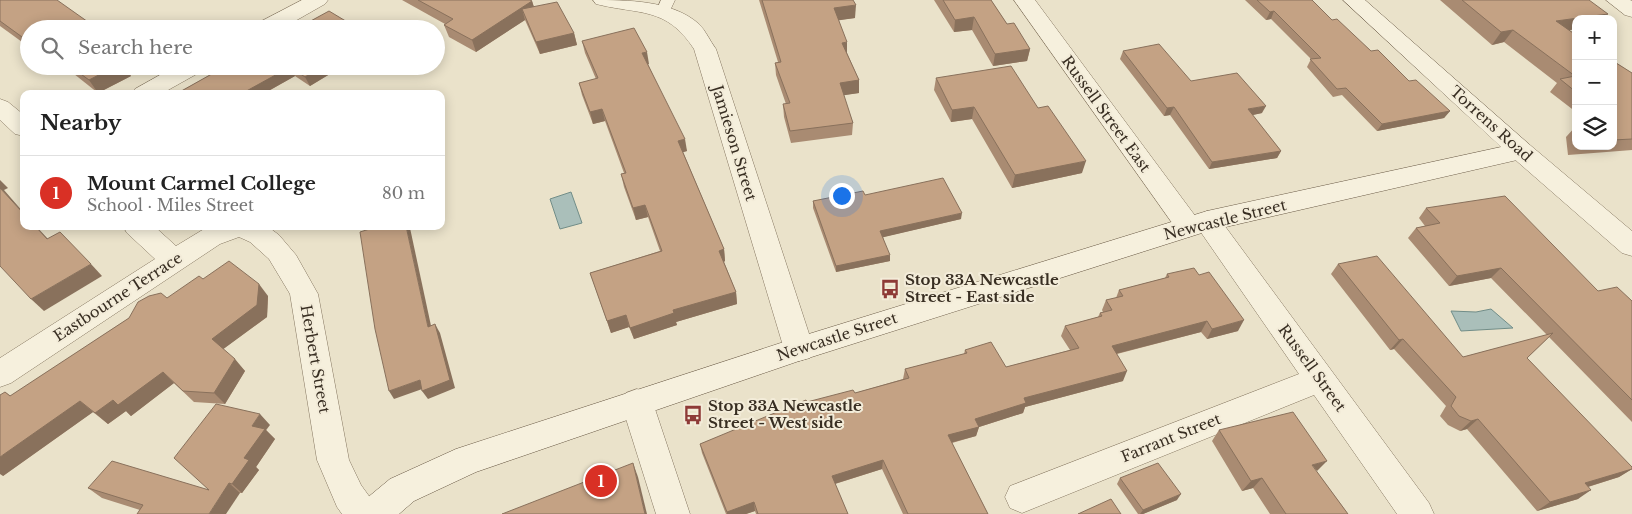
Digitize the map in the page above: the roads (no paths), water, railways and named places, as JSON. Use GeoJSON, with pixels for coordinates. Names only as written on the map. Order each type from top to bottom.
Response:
{"type":"FeatureCollection","features":[{"type":"Feature","properties":{"kind":"street"},"geometry":{"type":"LineString","coordinates":[[281,20],[318,0]]}},
{"type":"Feature","properties":{"kind":"street","name":"Jamieson Street"},"geometry":{"type":"LineString","coordinates":[[603,0],[666,6],[691,27],[705,49],[799,349]]}},
{"type":"Feature","properties":{"kind":"street","name":"Russell Street East"},"geometry":{"type":"LineString","coordinates":[[1024,0],[1198,224]]}},
{"type":"Feature","properties":{"kind":"street","name":"Torrens Road"},"geometry":{"type":"LineString","coordinates":[[1353,0],[1521,151],[1632,246]]}},
{"type":"Feature","properties":{"kind":"street"},"geometry":{"type":"LineString","coordinates":[[1616,0],[1632,11]]}},
{"type":"Feature","properties":{"kind":"street"},"geometry":{"type":"LineString","coordinates":[[150,90],[178,75]]}},
{"type":"Feature","properties":{"kind":"street"},"geometry":{"type":"LineString","coordinates":[[0,107],[20,124]]}},
{"type":"Feature","properties":{"kind":"street","name":"Newcastle Street"},"geometry":{"type":"LineString","coordinates":[[373,514],[402,490],[468,460],[799,349],[1198,224],[1521,151]]}},
{"type":"Feature","properties":{"kind":"street","name":"Russell Street"},"geometry":{"type":"LineString","coordinates":[[1198,224],[1320,379],[1417,514]]}},
{"type":"Feature","properties":{"kind":"street"},"geometry":{"type":"LineString","coordinates":[[140,230],[174,260]]}},
{"type":"Feature","properties":{"kind":"street","name":"Eastbourne Terrace"},"geometry":{"type":"LineString","coordinates":[[0,374],[210,237],[230,230]]}},
{"type":"Feature","properties":{"kind":"street","name":"Herbert Street"},"geometry":{"type":"LineString","coordinates":[[251,230],[259,232],[294,270],[304,294],[333,460],[350,496],[362,514]]}},
{"type":"Feature","properties":{"kind":"street","name":"Farrant Street"},"geometry":{"type":"LineString","coordinates":[[1022,497],[1320,379]]}},
{"type":"Feature","properties":{"kind":"street"},"geometry":{"type":"LineString","coordinates":[[637,402],[673,514]]}},
{"type":"Feature","properties":{"kind":"water"},"geometry":{"type":"Polygon","coordinates":[[[571,192],[582,223],[560,229],[550,199],[571,192]]]}},
{"type":"Feature","properties":{"kind":"water"},"geometry":{"type":"Polygon","coordinates":[[[1491,309],[1513,328],[1461,331],[1451,311],[1476,312],[1491,309]]]}},
{"type":"Feature","properties":{"kind":"place","name":"Stop 33A Newcastle Street - East side"},"geometry":{"type":"Point","coordinates":[890,289]}},
{"type":"Feature","properties":{"kind":"place","name":"Stop 33A Newcastle Street - West side"},"geometry":{"type":"Point","coordinates":[693,415]}},
{"type":"Feature","properties":{"kind":"place","name":"Mount Carmel College"},"geometry":{"type":"Point","coordinates":[601,481]}}]}
